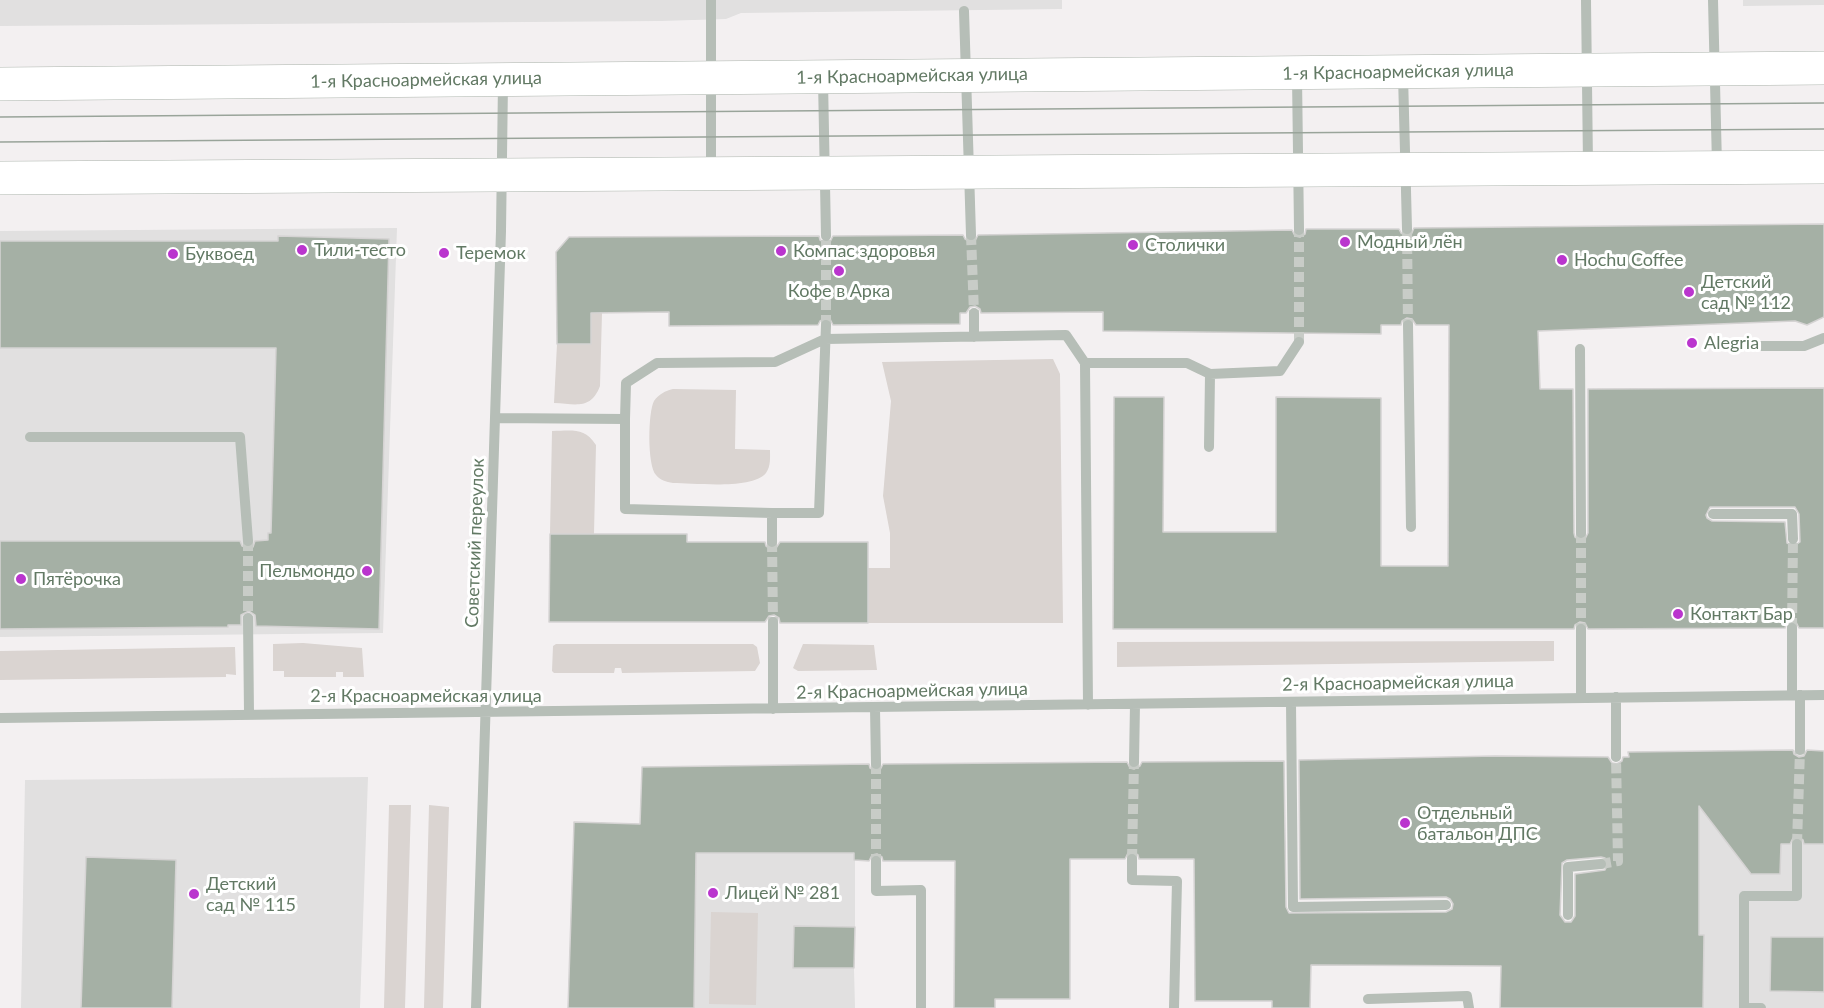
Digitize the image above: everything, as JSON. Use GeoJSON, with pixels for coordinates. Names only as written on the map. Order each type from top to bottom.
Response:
{"type":"FeatureCollection","features":[{"type":"Feature","properties":{"kind":"main road","name":"1-я Красноармейская улица"},"geometry":{"type":"LineString","coordinates":[[0,84],[1824,68]]}},
{"type":"Feature","properties":{"kind":"main road"},"geometry":{"type":"LineString","coordinates":[[0,178],[1824,167]]}},
{"type":"Feature","properties":{"kind":"street"},"geometry":{"type":"LineString","coordinates":[[711,0],[711,174]]}},
{"type":"Feature","properties":{"kind":"street"},"geometry":{"type":"LineString","coordinates":[[1586,0],[1588,169]]}},
{"type":"Feature","properties":{"kind":"street"},"geometry":{"type":"LineString","coordinates":[[1713,0],[1717,168]]}},
{"type":"Feature","properties":{"kind":"street"},"geometry":{"type":"LineString","coordinates":[[964,11],[971,235]]}},
{"type":"Feature","properties":{"kind":"street"},"geometry":{"type":"LineString","coordinates":[[1403,72],[1407,228]]}},
{"type":"Feature","properties":{"kind":"street"},"geometry":{"type":"LineString","coordinates":[[1297,73],[1299,230]]}},
{"type":"Feature","properties":{"kind":"street"},"geometry":{"type":"LineString","coordinates":[[823,77],[826,236]]}},
{"type":"Feature","properties":{"kind":"street","name":"Советский переулок"},"geometry":{"type":"LineString","coordinates":[[476,1008],[495,418],[503,80]]}},
{"type":"Feature","properties":{"kind":"street"},"geometry":{"type":"LineString","coordinates":[[974,313],[974,337]]}},
{"type":"Feature","properties":{"kind":"street"},"geometry":{"type":"LineString","coordinates":[[826,325],[825,339],[819,513],[625,509],[626,383],[657,363],[776,362],[825,339],[1066,335],[1085,363],[1088,705]]}},
{"type":"Feature","properties":{"kind":"street"},"geometry":{"type":"LineString","coordinates":[[1408,325],[1411,527]]}},
{"type":"Feature","properties":{"kind":"street"},"geometry":{"type":"LineString","coordinates":[[1728,346],[1804,346],[1824,338]]}},
{"type":"Feature","properties":{"kind":"street"},"geometry":{"type":"LineString","coordinates":[[1085,363],[1187,363],[1210,374],[1280,371],[1299,342]]}},
{"type":"Feature","properties":{"kind":"street"},"geometry":{"type":"LineString","coordinates":[[1580,350],[1581,533]]}},
{"type":"Feature","properties":{"kind":"street"},"geometry":{"type":"LineString","coordinates":[[1209,447],[1210,374]]}},
{"type":"Feature","properties":{"kind":"street"},"geometry":{"type":"LineString","coordinates":[[495,418],[626,419]]}},
{"type":"Feature","properties":{"kind":"street"},"geometry":{"type":"LineString","coordinates":[[30,437],[240,437],[248,541]]}},
{"type":"Feature","properties":{"kind":"street"},"geometry":{"type":"LineString","coordinates":[[772,513],[772,542]]}},
{"type":"Feature","properties":{"kind":"street"},"geometry":{"type":"LineString","coordinates":[[1713,514],[1792,514],[1792,539]]}},
{"type":"Feature","properties":{"kind":"street"},"geometry":{"type":"LineString","coordinates":[[248,618],[249,714]]}},
{"type":"Feature","properties":{"kind":"street"},"geometry":{"type":"LineString","coordinates":[[773,622],[773,709]]}},
{"type":"Feature","properties":{"kind":"street"},"geometry":{"type":"LineString","coordinates":[[1792,628],[1800,750]]}},
{"type":"Feature","properties":{"kind":"street"},"geometry":{"type":"LineString","coordinates":[[1581,629],[1581,697]]}},
{"type":"Feature","properties":{"kind":"street","name":"2-я Красноармейская улица"},"geometry":{"type":"LineString","coordinates":[[0,718],[1824,695]]}},
{"type":"Feature","properties":{"kind":"street"},"geometry":{"type":"LineString","coordinates":[[1616,697],[1616,757]]}},
{"type":"Feature","properties":{"kind":"street"},"geometry":{"type":"LineString","coordinates":[[1291,702],[1293,907],[1446,905]]}},
{"type":"Feature","properties":{"kind":"street"},"geometry":{"type":"LineString","coordinates":[[1134,762],[1135,704]]}},
{"type":"Feature","properties":{"kind":"street"},"geometry":{"type":"LineString","coordinates":[[875,708],[876,764]]}},
{"type":"Feature","properties":{"kind":"street"},"geometry":{"type":"LineString","coordinates":[[1761,1008],[1744,1008],[1744,896],[1797,896],[1797,844]]}},
{"type":"Feature","properties":{"kind":"street"},"geometry":{"type":"LineString","coordinates":[[1132,859],[1132,880],[1177,882],[1174,1008]]}},
{"type":"Feature","properties":{"kind":"street"},"geometry":{"type":"LineString","coordinates":[[876,861],[876,891],[921,890],[921,1008]]}},
{"type":"Feature","properties":{"kind":"street"},"geometry":{"type":"LineString","coordinates":[[1568,915],[1568,867],[1601,864]]}},
{"type":"Feature","properties":{"kind":"street"},"geometry":{"type":"LineString","coordinates":[[1368,999],[1467,996],[1469,1008]]}},
{"type":"Feature","properties":{"kind":"shaded area"},"geometry":{"type":"Polygon","coordinates":[[[0,0],[1062,0],[1062,9],[741,13],[726,19],[661,21],[0,26],[0,0]]]}},
{"type":"Feature","properties":{"kind":"shaded area"},"geometry":{"type":"Polygon","coordinates":[[[1743,0],[1824,0],[1824,5],[1743,6],[1743,0]]]}},
{"type":"Feature","properties":{"kind":"shaded area"},"geometry":{"type":"Polygon","coordinates":[[[397,228],[383,633],[0,637],[0,231],[397,228]]]}},
{"type":"Feature","properties":{"kind":"shaded area"},"geometry":{"type":"Polygon","coordinates":[[[591,313],[602,313],[600,386],[592,399],[582,404],[554,403],[557,344],[591,344],[591,313]]]}},
{"type":"Feature","properties":{"kind":"shaded area"},"geometry":{"type":"Polygon","coordinates":[[[1053,359],[1060,374],[1063,623],[868,623],[868,568],[890,568],[890,533],[883,496],[891,401],[882,362],[1053,359]]]}},
{"type":"Feature","properties":{"kind":"shaded area"},"geometry":{"type":"Polygon","coordinates":[[[673,389],[736,390],[735,449],[770,450],[766,473],[749,482],[736,484],[673,483],[658,477],[653,469],[650,450],[652,407],[658,396],[673,389]]]}},
{"type":"Feature","properties":{"kind":"shaded area"},"geometry":{"type":"Polygon","coordinates":[[[552,431],[582,433],[596,445],[594,534],[550,534],[552,431]]]}},
{"type":"Feature","properties":{"kind":"shaded area"},"geometry":{"type":"Polygon","coordinates":[[[1554,641],[1554,661],[1117,667],[1117,642],[1554,641]]]}},
{"type":"Feature","properties":{"kind":"shaded area"},"geometry":{"type":"Polygon","coordinates":[[[303,643],[362,648],[364,677],[343,677],[343,672],[336,672],[336,677],[284,677],[284,671],[273,671],[273,644],[303,643]]]}},
{"type":"Feature","properties":{"kind":"shaded area"},"geometry":{"type":"Polygon","coordinates":[[[556,644],[753,644],[757,647],[760,663],[755,671],[622,673],[621,668],[615,668],[614,673],[554,673],[552,671],[553,646],[556,644]]]}},
{"type":"Feature","properties":{"kind":"shaded area"},"geometry":{"type":"Polygon","coordinates":[[[803,644],[874,645],[877,670],[798,671],[793,668],[803,644]]]}},
{"type":"Feature","properties":{"kind":"shaded area"},"geometry":{"type":"Polygon","coordinates":[[[235,647],[236,675],[226,674],[226,677],[0,680],[0,651],[235,647]]]}},
{"type":"Feature","properties":{"kind":"shaded area"},"geometry":{"type":"Polygon","coordinates":[[[1824,751],[1824,1008],[1544,1008],[1630,958],[1628,752],[1824,751]]]}},
{"type":"Feature","properties":{"kind":"shaded area","name":"Лицей № 281"},"geometry":{"type":"Polygon","coordinates":[[[855,765],[855,927],[794,926],[793,967],[854,968],[855,1008],[568,1008],[574,822],[640,824],[642,767],[855,765]]]}},
{"type":"Feature","properties":{"kind":"shaded area","name":"Детский сад № 115"},"geometry":{"type":"Polygon","coordinates":[[[368,777],[360,1008],[21,1008],[25,780],[368,777]]]}},
{"type":"Feature","properties":{"kind":"shaded area"},"geometry":{"type":"Polygon","coordinates":[[[389,805],[411,805],[405,1008],[384,1008],[389,805]]]}},
{"type":"Feature","properties":{"kind":"shaded area"},"geometry":{"type":"Polygon","coordinates":[[[429,805],[449,807],[443,1008],[424,1008],[429,805]]]}},
{"type":"Feature","properties":{"kind":"shaded area"},"geometry":{"type":"Polygon","coordinates":[[[711,912],[758,913],[756,1005],[709,1004],[711,912]]]}},
{"type":"Feature","properties":{"kind":"building"},"geometry":{"type":"Polygon","coordinates":[[[1824,224],[1824,317],[1807,325],[1795,321],[1538,331],[1540,389],[1573,389],[1574,533],[1575,537],[1580,540],[1585,539],[1588,533],[1588,389],[1824,388],[1824,628],[1799,628],[1796,622],[1791,621],[1786,624],[1785,628],[1588,629],[1585,623],[1580,622],[1575,625],[1574,629],[1113,629],[1114,397],[1164,397],[1163,532],[1276,532],[1276,397],[1381,398],[1381,566],[1448,566],[1449,325],[1416,325],[1412,319],[1407,318],[1402,321],[1401,325],[1381,325],[1381,334],[1103,331],[1103,312],[981,313],[980,309],[975,306],[970,307],[966,313],[960,313],[960,324],[833,325],[830,319],[826,318],[818,325],[669,326],[669,312],[591,313],[591,344],[557,344],[556,252],[569,237],[819,236],[820,240],[826,243],[830,242],[833,236],[963,235],[971,242],[975,241],[978,235],[1292,230],[1295,236],[1300,237],[1305,234],[1306,229],[1399,229],[1407,236],[1411,235],[1414,228],[1824,224]],[[1710,507],[1706,515],[1712,521],[1785,522],[1787,543],[1794,546],[1800,542],[1799,514],[1795,507],[1710,507]]]}},
{"type":"Feature","properties":{"kind":"building"},"geometry":{"type":"Polygon","coordinates":[[[278,236],[389,239],[379,629],[256,626],[255,615],[249,611],[241,615],[241,625],[228,625],[228,627],[0,629],[0,541],[240,541],[242,546],[248,548],[253,547],[255,541],[268,540],[268,533],[271,533],[276,348],[0,348],[0,241],[278,241],[278,236]]]}},
{"type":"Feature","properties":{"kind":"building"},"geometry":{"type":"Polygon","coordinates":[[[550,534],[687,534],[687,542],[765,542],[766,546],[771,549],[776,548],[780,542],[868,542],[868,623],[780,623],[779,618],[774,615],[769,616],[765,622],[549,622],[550,534]]]}},
{"type":"Feature","properties":{"kind":"building"},"geometry":{"type":"Polygon","coordinates":[[[1793,750],[1794,754],[1799,757],[1804,756],[1807,750],[1824,751],[1824,844],[1804,844],[1803,840],[1798,837],[1793,838],[1790,844],[1781,844],[1780,874],[1751,874],[1699,806],[1699,935],[1704,935],[1703,1008],[1500,1008],[1501,966],[1311,965],[1310,1008],[1272,1008],[1272,1001],[1195,1001],[1194,859],[1139,859],[1138,855],[1133,852],[1128,853],[1125,859],[1070,859],[1070,999],[995,999],[995,1008],[954,1008],[955,861],[883,861],[882,857],[877,854],[872,855],[869,861],[854,860],[854,853],[696,853],[694,1008],[568,1008],[574,822],[640,824],[642,767],[869,764],[870,768],[876,771],[880,770],[883,764],[1127,762],[1130,768],[1134,769],[1142,762],[1284,761],[1286,907],[1289,913],[1446,912],[1452,909],[1453,904],[1446,897],[1300,899],[1299,760],[1495,756],[1608,757],[1612,763],[1617,764],[1622,761],[1623,757],[1629,757],[1628,752],[1793,750]],[[1605,858],[1567,860],[1562,863],[1560,915],[1565,922],[1571,922],[1575,916],[1575,874],[1605,870],[1608,863],[1605,858]]]}},
{"type":"Feature","properties":{"kind":"building"},"geometry":{"type":"Polygon","coordinates":[[[86,857],[176,860],[172,1008],[81,1008],[86,857]]]}},
{"type":"Feature","properties":{"kind":"building"},"geometry":{"type":"Polygon","coordinates":[[[794,926],[855,927],[854,968],[793,968],[794,926]]]}},
{"type":"Feature","properties":{"kind":"building"},"geometry":{"type":"Polygon","coordinates":[[[1771,937],[1824,937],[1824,992],[1770,991],[1771,937]]]}},
{"type":"Feature","properties":{"kind":"tunnel"},"geometry":{"type":"LineString","coordinates":[[1407,229],[1408,325]]}},
{"type":"Feature","properties":{"kind":"tunnel"},"geometry":{"type":"LineString","coordinates":[[1299,230],[1299,342]]}},
{"type":"Feature","properties":{"kind":"tunnel"},"geometry":{"type":"LineString","coordinates":[[971,235],[974,313]]}},
{"type":"Feature","properties":{"kind":"tunnel"},"geometry":{"type":"LineString","coordinates":[[826,236],[826,325]]}},
{"type":"Feature","properties":{"kind":"tunnel"},"geometry":{"type":"LineString","coordinates":[[1581,533],[1581,629]]}},
{"type":"Feature","properties":{"kind":"tunnel"},"geometry":{"type":"LineString","coordinates":[[1792,628],[1793,539]]}},
{"type":"Feature","properties":{"kind":"tunnel"},"geometry":{"type":"LineString","coordinates":[[248,541],[248,618]]}},
{"type":"Feature","properties":{"kind":"tunnel"},"geometry":{"type":"LineString","coordinates":[[772,542],[773,622]]}},
{"type":"Feature","properties":{"kind":"tunnel"},"geometry":{"type":"LineString","coordinates":[[1797,844],[1800,750]]}},
{"type":"Feature","properties":{"kind":"tunnel"},"geometry":{"type":"LineString","coordinates":[[1601,864],[1618,861],[1616,757]]}},
{"type":"Feature","properties":{"kind":"tunnel"},"geometry":{"type":"LineString","coordinates":[[1132,859],[1134,762]]}},
{"type":"Feature","properties":{"kind":"tunnel"},"geometry":{"type":"LineString","coordinates":[[876,764],[876,861]]}},
{"type":"Feature","properties":{"kind":"tram line"},"geometry":{"type":"LineString","coordinates":[[0,117],[1824,103]]}},
{"type":"Feature","properties":{"kind":"tram line"},"geometry":{"type":"LineString","coordinates":[[0,142],[1824,129]]}},
{"type":"Feature","properties":{"kind":"place","name":"Модный лён"},"geometry":{"type":"Point","coordinates":[1345,242]}},
{"type":"Feature","properties":{"kind":"place","name":"Столички"},"geometry":{"type":"Point","coordinates":[1133,245]}},
{"type":"Feature","properties":{"kind":"place","name":"Тили-тесто"},"geometry":{"type":"Point","coordinates":[302,250]}},
{"type":"Feature","properties":{"kind":"place","name":"Компас здоровья"},"geometry":{"type":"Point","coordinates":[781,251]}},
{"type":"Feature","properties":{"kind":"place","name":"Теремок"},"geometry":{"type":"Point","coordinates":[444,253]}},
{"type":"Feature","properties":{"kind":"place","name":"Буквоед"},"geometry":{"type":"Point","coordinates":[173,254]}},
{"type":"Feature","properties":{"kind":"place","name":"Hochu Coffee"},"geometry":{"type":"Point","coordinates":[1562,260]}},
{"type":"Feature","properties":{"kind":"place","name":"Кофе в Арка"},"geometry":{"type":"Point","coordinates":[839,271]}},
{"type":"Feature","properties":{"kind":"place","name":"Детский сад № 112"},"geometry":{"type":"Point","coordinates":[1689,292]}},
{"type":"Feature","properties":{"kind":"place","name":"Alegria"},"geometry":{"type":"Point","coordinates":[1692,343]}},
{"type":"Feature","properties":{"kind":"place","name":"Пельмондо"},"geometry":{"type":"Point","coordinates":[367,571]}},
{"type":"Feature","properties":{"kind":"place","name":"Пятёрочка"},"geometry":{"type":"Point","coordinates":[21,579]}},
{"type":"Feature","properties":{"kind":"place","name":"Контакт Бар"},"geometry":{"type":"Point","coordinates":[1678,614]}},
{"type":"Feature","properties":{"kind":"place","name":"Отдельный батальон ДПС"},"geometry":{"type":"Point","coordinates":[1405,823]}},
{"type":"Feature","properties":{"kind":"place","name":"Лицей № 281"},"geometry":{"type":"Point","coordinates":[713,893]}},
{"type":"Feature","properties":{"kind":"place","name":"Детский сад № 115"},"geometry":{"type":"Point","coordinates":[194,894]}}]}
